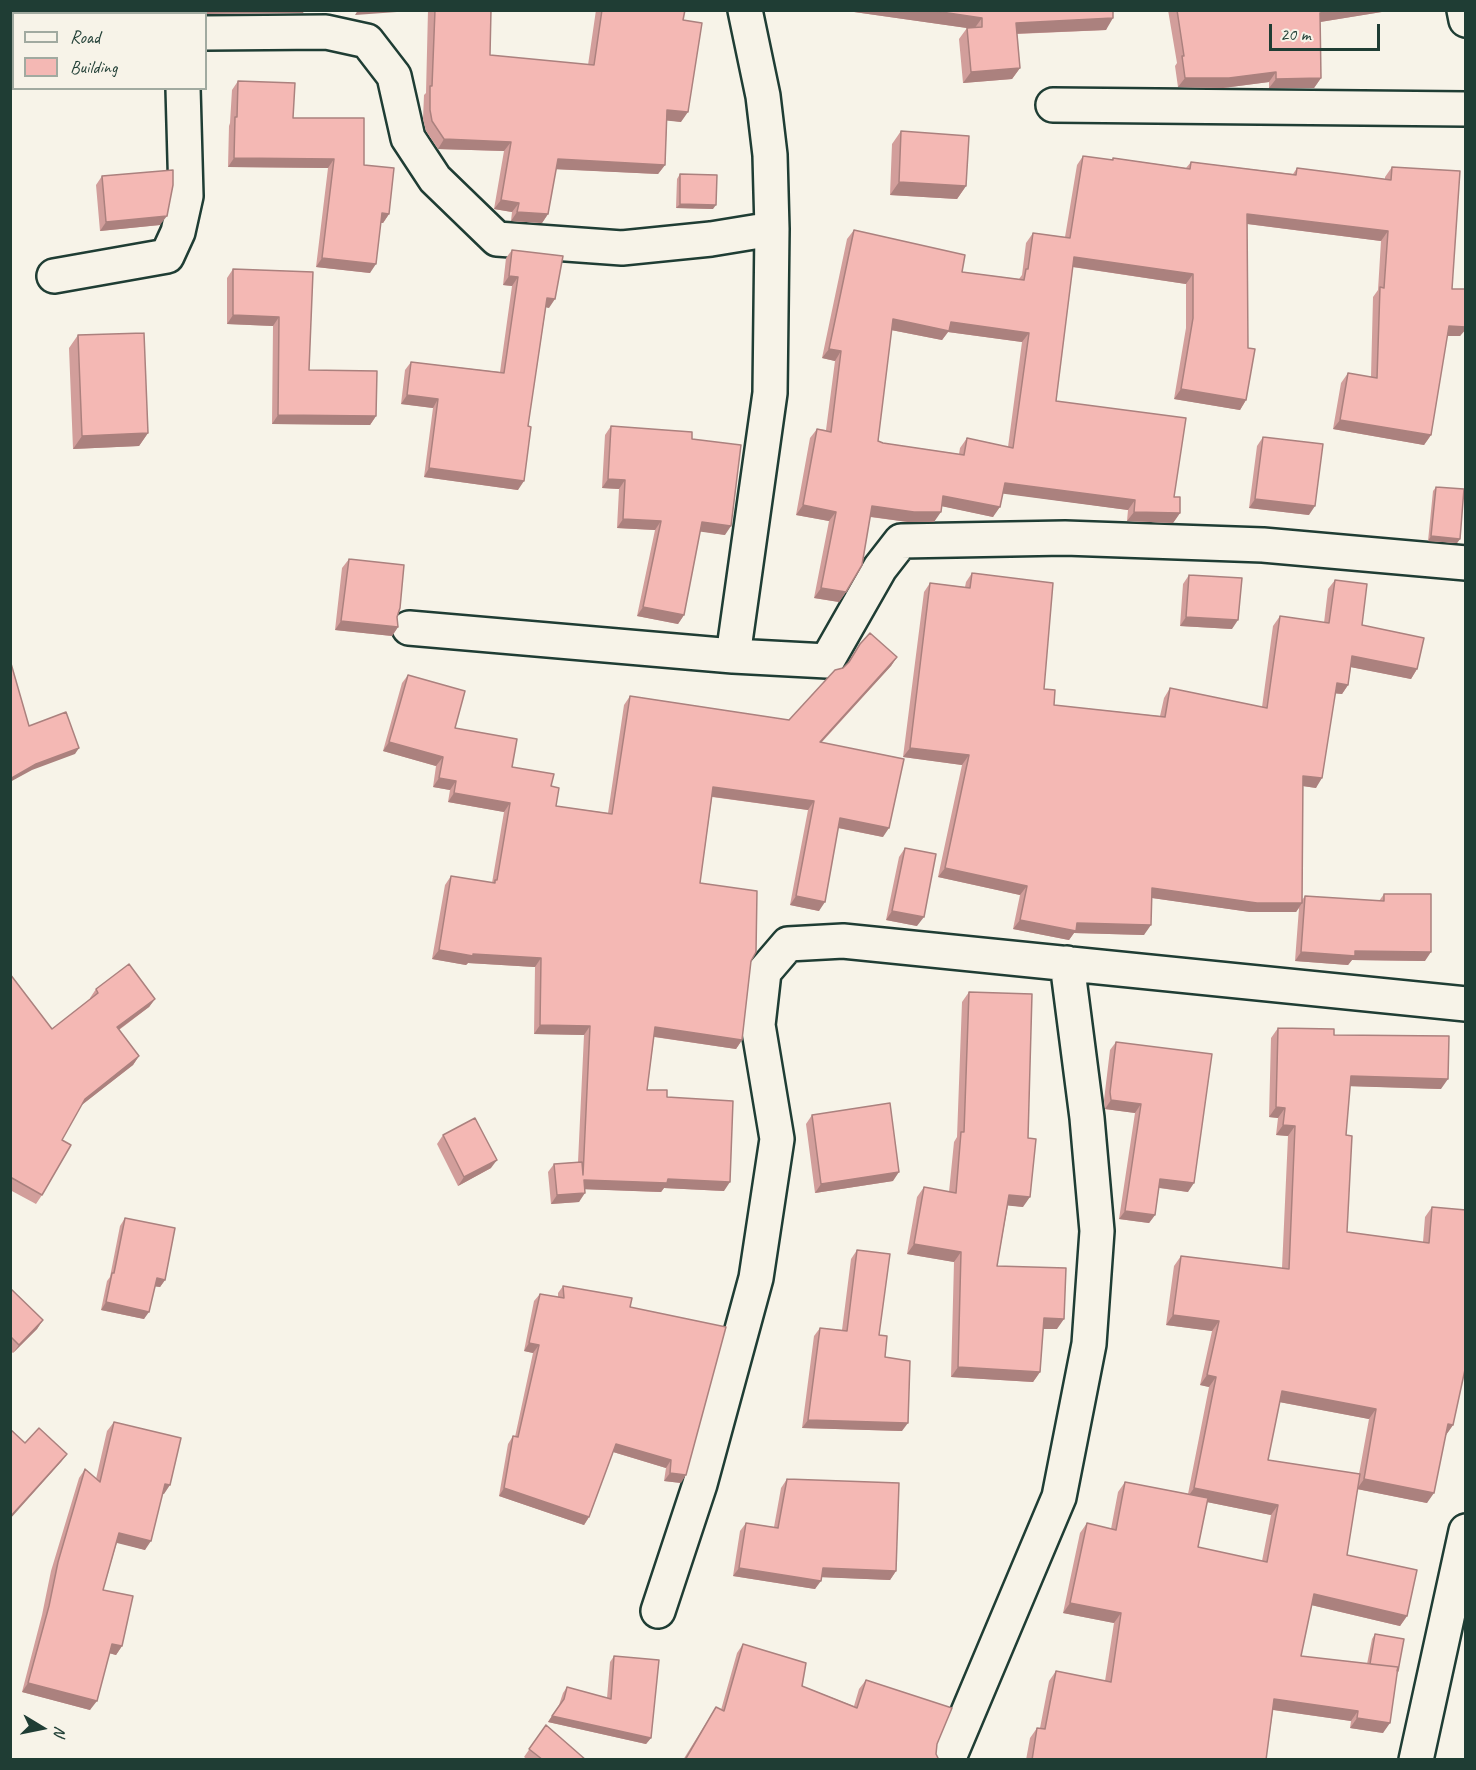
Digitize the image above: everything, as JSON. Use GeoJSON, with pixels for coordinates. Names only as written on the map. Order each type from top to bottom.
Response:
{"type":"FeatureCollection","features":[{"type":"Feature","properties":{"kind":"street"},"geometry":{"type":"LineString","coordinates":[[733,657],[770,393],[772,229],[770,155],[763,96],[745,10]]}},
{"type":"Feature","properties":{"kind":"street"},"geometry":{"type":"LineString","coordinates":[[1464,10],[1466,20]]}},
{"type":"Feature","properties":{"kind":"street"},"geometry":{"type":"LineString","coordinates":[[207,33],[326,32],[367,41],[394,76],[408,138],[435,179],[498,239],[622,248],[711,239],[772,229]]}},
{"type":"Feature","properties":{"kind":"street"},"geometry":{"type":"LineString","coordinates":[[54,276],[167,256],[178,232],[186,196],[183,90]]}},
{"type":"Feature","properties":{"kind":"street"},"geometry":{"type":"LineString","coordinates":[[1053,105],[1466,109]]}},
{"type":"Feature","properties":{"kind":"street"},"geometry":{"type":"LineString","coordinates":[[410,628],[733,657],[827,661],[880,568],[901,541],[1065,538],[1263,545],[1466,563]]}},
{"type":"Feature","properties":{"kind":"street"},"geometry":{"type":"LineString","coordinates":[[658,1611],[700,1484],[756,1278],[777,1139],[758,1025],[764,972],[788,944],[843,941],[1466,1004]]}},
{"type":"Feature","properties":{"kind":"street"},"geometry":{"type":"LineString","coordinates":[[948,1760],[1059,1497],[1089,1344],[1097,1231],[1087,1118],[1067,963]]}},
{"type":"Feature","properties":{"kind":"street"},"geometry":{"type":"LineString","coordinates":[[1416,1760],[1466,1531]]}},
{"type":"Feature","properties":{"kind":"building"},"geometry":{"type":"Polygon","coordinates":[[[435,10],[491,10],[490,55],[594,65],[602,10],[685,10],[683,20],[702,23],[688,112],[667,110],[665,165],[558,159],[548,214],[517,212],[519,203],[501,200],[511,142],[444,139],[432,121],[430,86],[432,86],[435,10]]]}},
{"type":"Feature","properties":{"kind":"building"},"geometry":{"type":"Polygon","coordinates":[[[928,10],[1113,10],[1113,18],[1016,23],[1020,68],[971,72],[967,28],[982,27],[982,18],[928,10]]]}},
{"type":"Feature","properties":{"kind":"building"},"geometry":{"type":"Polygon","coordinates":[[[1177,10],[1338,10],[1320,13],[1321,78],[1276,79],[1276,72],[1229,78],[1185,78],[1177,10]]]}},
{"type":"Feature","properties":{"kind":"building"},"geometry":{"type":"Polygon","coordinates":[[[238,81],[295,83],[293,118],[364,118],[364,165],[394,168],[389,214],[382,213],[376,264],[322,258],[334,159],[234,158],[238,81]]]}},
{"type":"Feature","properties":{"kind":"building"},"geometry":{"type":"Polygon","coordinates":[[[901,131],[969,136],[966,186],[899,182],[901,131]]]}},
{"type":"Feature","properties":{"kind":"building"},"geometry":{"type":"Polygon","coordinates":[[[1083,156],[1190,169],[1191,162],[1296,175],[1297,168],[1391,180],[1392,167],[1460,171],[1452,289],[1466,289],[1466,327],[1449,326],[1431,435],[1340,420],[1348,373],[1377,378],[1380,287],[1384,288],[1388,231],[1247,214],[1248,348],[1255,349],[1246,400],[1181,389],[1193,318],[1193,274],[1074,257],[1056,401],[1186,418],[1174,497],[1180,497],[1180,513],[1134,512],[1135,500],[1005,483],[1000,507],[943,496],[941,512],[914,512],[872,506],[862,565],[846,592],[821,588],[836,512],[803,505],[817,429],[831,432],[841,351],[829,349],[854,230],[965,255],[962,272],[1024,280],[1026,269],[1028,269],[1033,233],[1070,238],[1083,156]],[[893,319],[878,441],[964,455],[967,438],[1013,448],[1029,333],[951,322],[949,331],[893,319]]]}},
{"type":"Feature","properties":{"kind":"building"},"geometry":{"type":"Polygon","coordinates":[[[173,170],[173,185],[167,216],[106,222],[102,176],[173,170]]]}},
{"type":"Feature","properties":{"kind":"building"},"geometry":{"type":"Polygon","coordinates":[[[680,174],[717,175],[716,205],[680,204],[680,174]]]}},
{"type":"Feature","properties":{"kind":"building"},"geometry":{"type":"Polygon","coordinates":[[[512,250],[563,256],[555,299],[547,298],[528,426],[531,427],[524,481],[429,468],[438,399],[407,395],[411,362],[504,373],[518,277],[509,276],[512,250]]]}},
{"type":"Feature","properties":{"kind":"building"},"geometry":{"type":"Polygon","coordinates":[[[233,269],[313,272],[309,370],[377,371],[376,416],[278,415],[279,317],[233,315],[233,269]]]}},
{"type":"Feature","properties":{"kind":"building"},"geometry":{"type":"Polygon","coordinates":[[[144,333],[148,433],[82,436],[78,335],[144,333]]]}},
{"type":"Feature","properties":{"kind":"building"},"geometry":{"type":"Polygon","coordinates":[[[611,426],[692,432],[692,439],[741,445],[731,526],[702,522],[684,615],[643,607],[661,521],[623,519],[625,480],[608,479],[611,426]]]}},
{"type":"Feature","properties":{"kind":"building"},"geometry":{"type":"Polygon","coordinates":[[[1263,437],[1323,444],[1315,506],[1255,499],[1263,437]]]}},
{"type":"Feature","properties":{"kind":"building"},"geometry":{"type":"Polygon","coordinates":[[[1436,487],[1464,489],[1460,539],[1431,536],[1436,487]]]}},
{"type":"Feature","properties":{"kind":"building"},"geometry":{"type":"Polygon","coordinates":[[[349,559],[404,565],[397,617],[398,627],[341,621],[349,559]]]}},
{"type":"Feature","properties":{"kind":"building"},"geometry":{"type":"Polygon","coordinates":[[[972,573],[1053,583],[1044,689],[1055,690],[1054,705],[1165,717],[1170,688],[1267,708],[1280,616],[1329,623],[1335,580],[1367,584],[1362,625],[1424,638],[1417,669],[1352,656],[1348,685],[1337,683],[1322,778],[1303,776],[1302,903],[1257,903],[1152,888],[1151,925],[1077,923],[1076,931],[1020,920],[1027,886],[945,868],[969,755],[910,748],[930,583],[970,588],[972,573]]]}},
{"type":"Feature","properties":{"kind":"building"},"geometry":{"type":"Polygon","coordinates":[[[1189,575],[1242,578],[1238,620],[1186,617],[1189,575]]]}},
{"type":"Feature","properties":{"kind":"building"},"geometry":{"type":"Polygon","coordinates":[[[870,633],[897,657],[820,742],[904,759],[889,828],[840,818],[825,902],[796,896],[814,801],[713,787],[700,883],[757,891],[756,952],[751,961],[742,1040],[655,1027],[647,1090],[667,1090],[667,1097],[733,1101],[730,1182],[668,1179],[667,1183],[584,1180],[585,1193],[557,1195],[554,1164],[582,1162],[583,1175],[590,1026],[540,1025],[541,958],[473,954],[473,956],[439,950],[451,876],[495,883],[497,880],[510,803],[454,793],[456,781],[439,778],[443,757],[389,742],[408,675],[465,691],[455,728],[517,739],[512,767],[554,774],[551,786],[559,788],[556,806],[612,814],[630,696],[789,720],[835,670],[843,668],[849,662],[870,633]]]}},
{"type":"Feature","properties":{"kind":"building"},"geometry":{"type":"Polygon","coordinates":[[[10,660],[29,726],[66,712],[79,748],[36,764],[10,779],[10,660]]]}},
{"type":"Feature","properties":{"kind":"building"},"geometry":{"type":"Polygon","coordinates":[[[905,848],[936,854],[924,917],[892,911],[905,848]]]}},
{"type":"Feature","properties":{"kind":"building"},"geometry":{"type":"Polygon","coordinates":[[[1384,894],[1431,894],[1431,952],[1355,951],[1355,956],[1301,952],[1305,896],[1384,901],[1384,894]]]}},
{"type":"Feature","properties":{"kind":"building"},"geometry":{"type":"Polygon","coordinates":[[[129,964],[155,999],[117,1027],[139,1056],[85,1099],[62,1140],[71,1145],[42,1195],[12,1178],[10,1182],[10,974],[52,1029],[98,993],[96,989],[129,964]]]}},
{"type":"Feature","properties":{"kind":"building"},"geometry":{"type":"Polygon","coordinates":[[[969,992],[1032,994],[1028,1138],[1036,1139],[1030,1197],[1009,1195],[997,1266],[1066,1268],[1064,1319],[1044,1318],[1040,1372],[958,1367],[961,1252],[914,1244],[924,1187],[956,1193],[961,1132],[964,1132],[969,992]]]}},
{"type":"Feature","properties":{"kind":"building"},"geometry":{"type":"Polygon","coordinates":[[[1278,1028],[1334,1029],[1334,1035],[1449,1036],[1448,1079],[1351,1076],[1346,1135],[1352,1136],[1347,1232],[1429,1243],[1432,1207],[1466,1210],[1466,1365],[1453,1425],[1448,1424],[1434,1493],[1364,1479],[1376,1409],[1282,1391],[1268,1460],[1360,1474],[1347,1555],[1417,1570],[1407,1616],[1314,1594],[1301,1656],[1398,1667],[1390,1723],[1357,1718],[1358,1711],[1274,1699],[1266,1760],[1032,1760],[1037,1728],[1045,1729],[1056,1671],[1111,1682],[1121,1613],[1070,1603],[1087,1523],[1116,1530],[1125,1482],[1208,1498],[1198,1547],[1267,1562],[1278,1505],[1194,1488],[1216,1377],[1207,1375],[1219,1321],[1173,1315],[1181,1256],[1289,1269],[1295,1126],[1283,1125],[1285,1108],[1276,1107],[1278,1028]]]}},
{"type":"Feature","properties":{"kind":"building"},"geometry":{"type":"Polygon","coordinates":[[[1116,1042],[1212,1054],[1194,1183],[1160,1179],[1155,1215],[1125,1211],[1141,1104],[1111,1100],[1116,1042]]]}},
{"type":"Feature","properties":{"kind":"building"},"geometry":{"type":"Polygon","coordinates":[[[890,1103],[899,1172],[821,1184],[812,1115],[890,1103]]]}},
{"type":"Feature","properties":{"kind":"building"},"geometry":{"type":"Polygon","coordinates":[[[475,1118],[497,1160],[464,1177],[443,1135],[475,1118]]]}},
{"type":"Feature","properties":{"kind":"building"},"geometry":{"type":"Polygon","coordinates":[[[125,1218],[175,1228],[165,1280],[157,1278],[149,1312],[106,1302],[125,1218]]]}},
{"type":"Feature","properties":{"kind":"building"},"geometry":{"type":"Polygon","coordinates":[[[857,1250],[890,1254],[879,1335],[887,1336],[885,1357],[910,1361],[908,1423],[808,1420],[820,1328],[847,1331],[857,1250]]]}},
{"type":"Feature","properties":{"kind":"building"},"geometry":{"type":"Polygon","coordinates":[[[563,1286],[632,1298],[630,1307],[726,1327],[686,1475],[670,1473],[671,1460],[616,1444],[589,1517],[504,1488],[513,1436],[518,1437],[539,1345],[529,1343],[540,1294],[564,1298],[563,1286]]]}},
{"type":"Feature","properties":{"kind":"building"},"geometry":{"type":"Polygon","coordinates":[[[10,1288],[43,1320],[19,1345],[10,1336],[10,1288]]]}},
{"type":"Feature","properties":{"kind":"building"},"geometry":{"type":"Polygon","coordinates":[[[114,1422],[181,1438],[170,1485],[165,1484],[151,1541],[119,1533],[103,1590],[133,1596],[122,1646],[112,1644],[97,1701],[28,1683],[49,1606],[58,1562],[85,1469],[100,1482],[114,1422]]]}},
{"type":"Feature","properties":{"kind":"building"},"geometry":{"type":"Polygon","coordinates":[[[39,1428],[67,1454],[10,1517],[10,1429],[25,1443],[39,1428]]]}},
{"type":"Feature","properties":{"kind":"building"},"geometry":{"type":"Polygon","coordinates":[[[787,1479],[899,1483],[896,1571],[823,1568],[821,1581],[739,1568],[746,1523],[778,1528],[787,1479]]]}},
{"type":"Feature","properties":{"kind":"building"},"geometry":{"type":"Polygon","coordinates":[[[1375,1634],[1404,1639],[1398,1671],[1398,1667],[1370,1664],[1375,1634]]]}},
{"type":"Feature","properties":{"kind":"building"},"geometry":{"type":"Polygon","coordinates":[[[743,1644],[806,1663],[802,1686],[857,1708],[866,1680],[952,1708],[937,1744],[936,1754],[939,1760],[685,1760],[716,1707],[724,1711],[743,1644]]]}},
{"type":"Feature","properties":{"kind":"building"},"geometry":{"type":"Polygon","coordinates":[[[614,1656],[659,1660],[651,1738],[552,1716],[564,1699],[567,1687],[611,1699],[614,1656]]]}},
{"type":"Feature","properties":{"kind":"building"},"geometry":{"type":"Polygon","coordinates":[[[546,1725],[586,1760],[543,1760],[529,1749],[546,1725]]]}}]}
